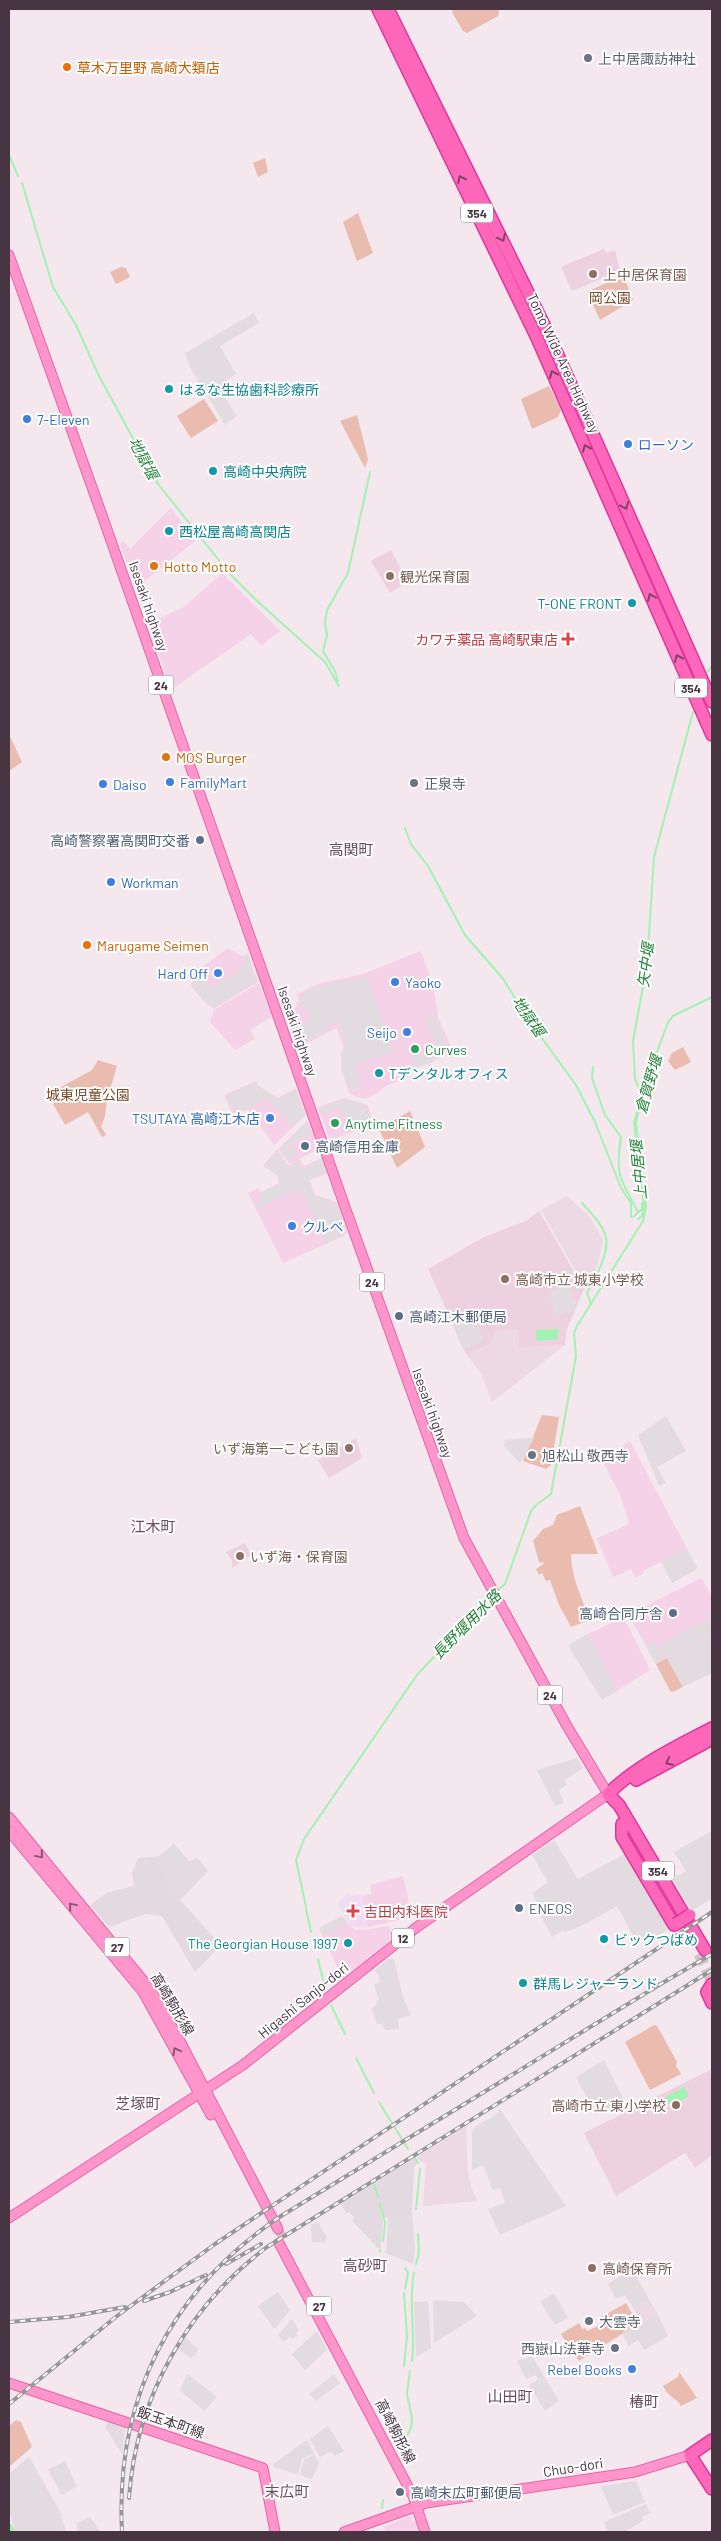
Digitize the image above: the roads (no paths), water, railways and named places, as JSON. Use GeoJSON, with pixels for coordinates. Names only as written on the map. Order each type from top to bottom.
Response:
{"type":"FeatureCollection","features":[{"type":"Feature","properties":{"kind":"highway","name":"Tomo Wide Area Highway"},"geometry":{"type":"LineString","coordinates":[[378,9],[537,338],[712,735]]}},
{"type":"Feature","properties":{"kind":"highway","name":"Tomo Wide Area Highway"},"geometry":{"type":"LineString","coordinates":[[388,9],[548,333],[712,702]]}},
{"type":"Feature","properties":{"kind":"highway","name":"Higashi Sanjo-dori"},"geometry":{"type":"LineString","coordinates":[[608,1794],[618,1784],[652,1761],[712,1728]]}},
{"type":"Feature","properties":{"kind":"highway","name":"Higashi Sanjo-dori"},"geometry":{"type":"LineString","coordinates":[[608,1794],[712,1739]]}},
{"type":"Feature","properties":{"kind":"highway","name":"354"},"geometry":{"type":"LineString","coordinates":[[608,1794],[619,1805],[625,1822],[702,1952]]}},
{"type":"Feature","properties":{"kind":"highway"},"geometry":{"type":"LineString","coordinates":[[625,1822],[636,1824],[690,1915],[674,1925],[622,1837],[625,1822]]}},
{"type":"Feature","properties":{"kind":"highway"},"geometry":{"type":"LineString","coordinates":[[712,1984],[707,1992],[712,2003]]}},
{"type":"Feature","properties":{"kind":"highway"},"geometry":{"type":"LineString","coordinates":[[712,2440],[690,2455],[712,2489]]}},
{"type":"Feature","properties":{"kind":"main road","name":"Isesaki highway"},"geometry":{"type":"LineString","coordinates":[[9,255],[415,1405],[464,1538],[493,1593],[608,1794]]}},
{"type":"Feature","properties":{"kind":"main road","name":"Higashi Sanjo-dori"},"geometry":{"type":"LineString","coordinates":[[9,2218],[203,2092],[272,2044],[417,1927],[608,1794]]}},
{"type":"Feature","properties":{"kind":"main road","name":"高崎駒形線"},"geometry":{"type":"LineString","coordinates":[[9,1818],[142,1978],[159,2003],[275,2230]]}},
{"type":"Feature","properties":{"kind":"main road","name":"高崎駒形線"},"geometry":{"type":"LineString","coordinates":[[9,1831],[143,1992],[203,2092]]}},
{"type":"Feature","properties":{"kind":"main road","name":"高崎駒形線"},"geometry":{"type":"LineString","coordinates":[[281,2241],[352,2383],[363,2398],[418,2505],[425,2532]]}},
{"type":"Feature","properties":{"kind":"main road","name":"飯玉本町線"},"geometry":{"type":"LineString","coordinates":[[9,2383],[263,2468],[276,2532]]}},
{"type":"Feature","properties":{"kind":"main road","name":"Chuo-dori"},"geometry":{"type":"LineString","coordinates":[[344,2532],[418,2505],[635,2472],[690,2455]]}},
{"type":"Feature","properties":{"kind":"waterway","name":"地獄堰"},"geometry":{"type":"LineString","coordinates":[[9,155],[18,176]]}},
{"type":"Feature","properties":{"kind":"waterway","name":"地獄堰"},"geometry":{"type":"LineString","coordinates":[[22,183],[53,287],[76,325],[99,376],[158,484],[230,574],[325,662],[339,686]]}},
{"type":"Feature","properties":{"kind":"waterway"},"geometry":{"type":"LineString","coordinates":[[338,681],[335,671],[323,651],[327,635],[325,622],[327,610],[348,573],[370,472]]}},
{"type":"Feature","properties":{"kind":"waterway","name":"矢中堰"},"geometry":{"type":"LineString","coordinates":[[707,672],[712,666]]}},
{"type":"Feature","properties":{"kind":"waterway","name":"矢中堰"},"geometry":{"type":"LineString","coordinates":[[638,1219],[642,1216],[644,1206],[634,1123],[642,1095],[635,1079],[633,1041],[647,965],[654,857],[693,712]]}},
{"type":"Feature","properties":{"kind":"waterway","name":"地獄堰"},"geometry":{"type":"LineString","coordinates":[[405,828],[411,844],[428,866],[465,935],[504,980],[525,1015],[576,1085],[595,1122],[621,1188],[631,1203],[631,1217]]}},
{"type":"Feature","properties":{"kind":"waterway","name":"長野堰用水路"},"geometry":{"type":"LineString","coordinates":[[496,1592],[505,1584],[531,1511],[551,1494],[576,1356],[574,1333],[643,1221],[646,1206],[636,1123],[643,1099],[643,1090],[668,1022],[673,1016],[712,997]]}},
{"type":"Feature","properties":{"kind":"waterway","name":"上中居堰"},"geometry":{"type":"LineString","coordinates":[[593,1067],[592,1078],[605,1115],[621,1137],[620,1177],[638,1212]]}},
{"type":"Feature","properties":{"kind":"waterway"},"geometry":{"type":"LineString","coordinates":[[582,1203],[600,1224],[606,1238],[603,1259],[587,1293],[591,1304]]}},
{"type":"Feature","properties":{"kind":"waterway","name":"上中居堰"},"geometry":{"type":"LineString","coordinates":[[633,1217],[642,1209],[642,1203]]}},
{"type":"Feature","properties":{"kind":"waterway","name":"長野堰用水路"},"geometry":{"type":"LineString","coordinates":[[306,1907],[296,1860],[304,1839],[417,1675],[492,1595]]}},
{"type":"Feature","properties":{"kind":"waterway","name":"長野堰用水路"},"geometry":{"type":"LineString","coordinates":[[306,1909],[311,1932]]}},
{"type":"Feature","properties":{"kind":"waterway","name":"長野堰用水路"},"geometry":{"type":"LineString","coordinates":[[318,1959],[326,1992]]}},
{"type":"Feature","properties":{"kind":"waterway","name":"長野堰用水路"},"geometry":{"type":"LineString","coordinates":[[331,2005],[345,2034]]}},
{"type":"Feature","properties":{"kind":"waterway","name":"長野堰用水路"},"geometry":{"type":"LineString","coordinates":[[356,2058],[374,2093]]}},
{"type":"Feature","properties":{"kind":"waterway","name":"長野堰用水路"},"geometry":{"type":"LineString","coordinates":[[379,2102],[408,2149]]}},
{"type":"Feature","properties":{"kind":"waterway","name":"長野堰用水路"},"geometry":{"type":"LineString","coordinates":[[415,2158],[418,2163]]}},
{"type":"Feature","properties":{"kind":"waterway","name":"長野堰用水路"},"geometry":{"type":"LineString","coordinates":[[416,2209],[420,2169]]}},
{"type":"Feature","properties":{"kind":"waterway"},"geometry":{"type":"LineString","coordinates":[[374,2184],[378,2197]]}},
{"type":"Feature","properties":{"kind":"waterway"},"geometry":{"type":"LineString","coordinates":[[380,2204],[385,2223],[383,2241]]}},
{"type":"Feature","properties":{"kind":"waterway","name":"長野堰用水路"},"geometry":{"type":"LineString","coordinates":[[416,2264],[419,2252],[418,2234]]}},
{"type":"Feature","properties":{"kind":"waterway"},"geometry":{"type":"LineString","coordinates":[[405,2268],[408,2273],[405,2289]]}},
{"type":"Feature","properties":{"kind":"waterway","name":"長野堰用水路"},"geometry":{"type":"LineString","coordinates":[[412,2361],[412,2284],[414,2273]]}},
{"type":"Feature","properties":{"kind":"waterway"},"geometry":{"type":"LineString","coordinates":[[404,2293],[407,2336],[404,2366]]}},
{"type":"Feature","properties":{"kind":"waterway","name":"長野堰用水路"},"geometry":{"type":"LineString","coordinates":[[407,2393],[410,2371]]}},
{"type":"Feature","properties":{"kind":"waterway","name":"長野堰用水路"},"geometry":{"type":"LineString","coordinates":[[399,2447],[409,2433],[412,2422],[407,2395]]}},
{"type":"Feature","properties":{"kind":"waterway","name":"長野堰用水路"},"geometry":{"type":"LineString","coordinates":[[382,2508],[383,2500]]}},
{"type":"Feature","properties":{"kind":"tunnel"},"geometry":{"type":"LineString","coordinates":[[699,1954],[712,1982]]}},
{"type":"Feature","properties":{"kind":"tunnel"},"geometry":{"type":"LineString","coordinates":[[278,2229],[284,2240]]}},
{"type":"Feature","properties":{"kind":"railway"},"geometry":{"type":"LineString","coordinates":[[9,2404],[117,2316],[215,2244],[712,1912]]}},
{"type":"Feature","properties":{"kind":"railway"},"geometry":{"type":"LineString","coordinates":[[122,2532],[122,2483],[128,2437],[140,2393],[157,2352],[180,2313],[208,2278],[242,2245],[281,2216],[712,1954]]}},
{"type":"Feature","properties":{"kind":"railway"},"geometry":{"type":"LineString","coordinates":[[129,2498],[134,2461],[142,2425],[155,2390],[190,2326],[213,2297],[238,2271],[267,2247],[712,1970]]}},
{"type":"Feature","properties":{"kind":"railway"},"geometry":{"type":"LineString","coordinates":[[226,2264],[261,2244]]}},
{"type":"Feature","properties":{"kind":"railway"},"geometry":{"type":"LineString","coordinates":[[144,2301],[170,2292],[206,2275]]}},
{"type":"Feature","properties":{"kind":"railway"},"geometry":{"type":"LineString","coordinates":[[9,2322],[68,2317],[125,2307]]}},
{"type":"Feature","properties":{"kind":"place","name":"上中居諏訪神社"},"geometry":{"type":"Point","coordinates":[588,58]}},
{"type":"Feature","properties":{"kind":"place","name":"草木万里野 高崎大類店"},"geometry":{"type":"Point","coordinates":[67,67]}},
{"type":"Feature","properties":{"kind":"place","name":"上中居保育園"},"geometry":{"type":"Point","coordinates":[593,274]}},
{"type":"Feature","properties":{"kind":"place","name":"はるな生協歯科診療所"},"geometry":{"type":"Point","coordinates":[169,389]}},
{"type":"Feature","properties":{"kind":"place","name":"7-Eleven"},"geometry":{"type":"Point","coordinates":[27,419]}},
{"type":"Feature","properties":{"kind":"place","name":"ローソン"},"geometry":{"type":"Point","coordinates":[628,444]}},
{"type":"Feature","properties":{"kind":"place","name":"高崎中央病院"},"geometry":{"type":"Point","coordinates":[213,471]}},
{"type":"Feature","properties":{"kind":"place","name":"西松屋高崎高関店"},"geometry":{"type":"Point","coordinates":[169,531]}},
{"type":"Feature","properties":{"kind":"place","name":"Hotto Motto"},"geometry":{"type":"Point","coordinates":[154,566]}},
{"type":"Feature","properties":{"kind":"place","name":"観光保育園"},"geometry":{"type":"Point","coordinates":[390,576]}},
{"type":"Feature","properties":{"kind":"place","name":"T-ONE FRONT"},"geometry":{"type":"Point","coordinates":[632,603]}},
{"type":"Feature","properties":{"kind":"place","name":"カワチ薬品 高崎駅東店"},"geometry":{"type":"Point","coordinates":[568,639]}},
{"type":"Feature","properties":{"kind":"place","name":"MOS Burger"},"geometry":{"type":"Point","coordinates":[166,757]}},
{"type":"Feature","properties":{"kind":"place","name":"FamilyMart"},"geometry":{"type":"Point","coordinates":[170,782]}},
{"type":"Feature","properties":{"kind":"place","name":"正泉寺"},"geometry":{"type":"Point","coordinates":[414,783]}},
{"type":"Feature","properties":{"kind":"place","name":"Daiso"},"geometry":{"type":"Point","coordinates":[103,784]}},
{"type":"Feature","properties":{"kind":"place","name":"高崎警察署高関町交番"},"geometry":{"type":"Point","coordinates":[200,840]}},
{"type":"Feature","properties":{"kind":"place","name":"Workman"},"geometry":{"type":"Point","coordinates":[111,882]}},
{"type":"Feature","properties":{"kind":"place","name":"Marugame Seimen"},"geometry":{"type":"Point","coordinates":[87,945]}},
{"type":"Feature","properties":{"kind":"place","name":"Hard Off"},"geometry":{"type":"Point","coordinates":[218,973]}},
{"type":"Feature","properties":{"kind":"place","name":"Yaoko"},"geometry":{"type":"Point","coordinates":[395,982]}},
{"type":"Feature","properties":{"kind":"place","name":"Seijo"},"geometry":{"type":"Point","coordinates":[407,1032]}},
{"type":"Feature","properties":{"kind":"place","name":"Curves"},"geometry":{"type":"Point","coordinates":[415,1049]}},
{"type":"Feature","properties":{"kind":"place","name":"Tデンタルオフィス"},"geometry":{"type":"Point","coordinates":[379,1073]}},
{"type":"Feature","properties":{"kind":"place","name":"TSUTAYA 高崎江木店"},"geometry":{"type":"Point","coordinates":[270,1118]}},
{"type":"Feature","properties":{"kind":"place","name":"Anytime Fitness"},"geometry":{"type":"Point","coordinates":[335,1123]}},
{"type":"Feature","properties":{"kind":"place","name":"高崎信用金庫"},"geometry":{"type":"Point","coordinates":[305,1146]}},
{"type":"Feature","properties":{"kind":"place","name":"クルベ"},"geometry":{"type":"Point","coordinates":[292,1226]}},
{"type":"Feature","properties":{"kind":"place","name":"高崎市立 城東小学校"},"geometry":{"type":"Point","coordinates":[505,1279]}},
{"type":"Feature","properties":{"kind":"place","name":"高崎江木郵便局"},"geometry":{"type":"Point","coordinates":[399,1316]}},
{"type":"Feature","properties":{"kind":"place","name":"いず海第一こども園"},"geometry":{"type":"Point","coordinates":[349,1448]}},
{"type":"Feature","properties":{"kind":"place","name":"旭松山 敬西寺"},"geometry":{"type":"Point","coordinates":[532,1455]}},
{"type":"Feature","properties":{"kind":"place","name":"いず海・保育園"},"geometry":{"type":"Point","coordinates":[240,1556]}},
{"type":"Feature","properties":{"kind":"place","name":"高崎合同庁舎"},"geometry":{"type":"Point","coordinates":[673,1613]}},
{"type":"Feature","properties":{"kind":"place","name":"ENEOS"},"geometry":{"type":"Point","coordinates":[519,1908]}},
{"type":"Feature","properties":{"kind":"place","name":"吉田内科医院"},"geometry":{"type":"Point","coordinates":[353,1911]}},
{"type":"Feature","properties":{"kind":"place","name":"ビックつばめ"},"geometry":{"type":"Point","coordinates":[604,1939]}},
{"type":"Feature","properties":{"kind":"place","name":"The Georgian House 1997"},"geometry":{"type":"Point","coordinates":[348,1943]}},
{"type":"Feature","properties":{"kind":"place","name":"群馬レジャーランド"},"geometry":{"type":"Point","coordinates":[523,1983]}},
{"type":"Feature","properties":{"kind":"place","name":"高崎市立 東小学校"},"geometry":{"type":"Point","coordinates":[676,2105]}},
{"type":"Feature","properties":{"kind":"place","name":"高崎保育所"},"geometry":{"type":"Point","coordinates":[592,2268]}},
{"type":"Feature","properties":{"kind":"place","name":"大雲寺"},"geometry":{"type":"Point","coordinates":[589,2321]}},
{"type":"Feature","properties":{"kind":"place","name":"西嶽山法華寺"},"geometry":{"type":"Point","coordinates":[615,2348]}},
{"type":"Feature","properties":{"kind":"place","name":"Rebel Books"},"geometry":{"type":"Point","coordinates":[632,2369]}},
{"type":"Feature","properties":{"kind":"place","name":"高崎末広町郵便局"},"geometry":{"type":"Point","coordinates":[400,2492]}},
{"type":"Feature","properties":{"kind":"district","name":"高関町"},"geometry":{"type":"Point","coordinates":[351,849]}},
{"type":"Feature","properties":{"kind":"district","name":"江木町"},"geometry":{"type":"Point","coordinates":[153,1526]}},
{"type":"Feature","properties":{"kind":"district","name":"芝塚町"},"geometry":{"type":"Point","coordinates":[138,2103]}},
{"type":"Feature","properties":{"kind":"district","name":"高砂町"},"geometry":{"type":"Point","coordinates":[365,2265]}},
{"type":"Feature","properties":{"kind":"district","name":"山田町"},"geometry":{"type":"Point","coordinates":[510,2396]}},
{"type":"Feature","properties":{"kind":"district","name":"椿町"},"geometry":{"type":"Point","coordinates":[644,2401]}},
{"type":"Feature","properties":{"kind":"district","name":"末広町"},"geometry":{"type":"Point","coordinates":[287,2491]}},
{"type":"Feature","properties":{"kind":"park label","name":"岡公園"},"geometry":{"type":"Point","coordinates":[610,297]}},
{"type":"Feature","properties":{"kind":"park label","name":"城東児童公園"},"geometry":{"type":"Point","coordinates":[88,1094]}},
{"type":"Feature","properties":{"kind":"water label","name":"倉賀野堰"},"geometry":{"type":"Point","coordinates":[648,1084]}}]}
